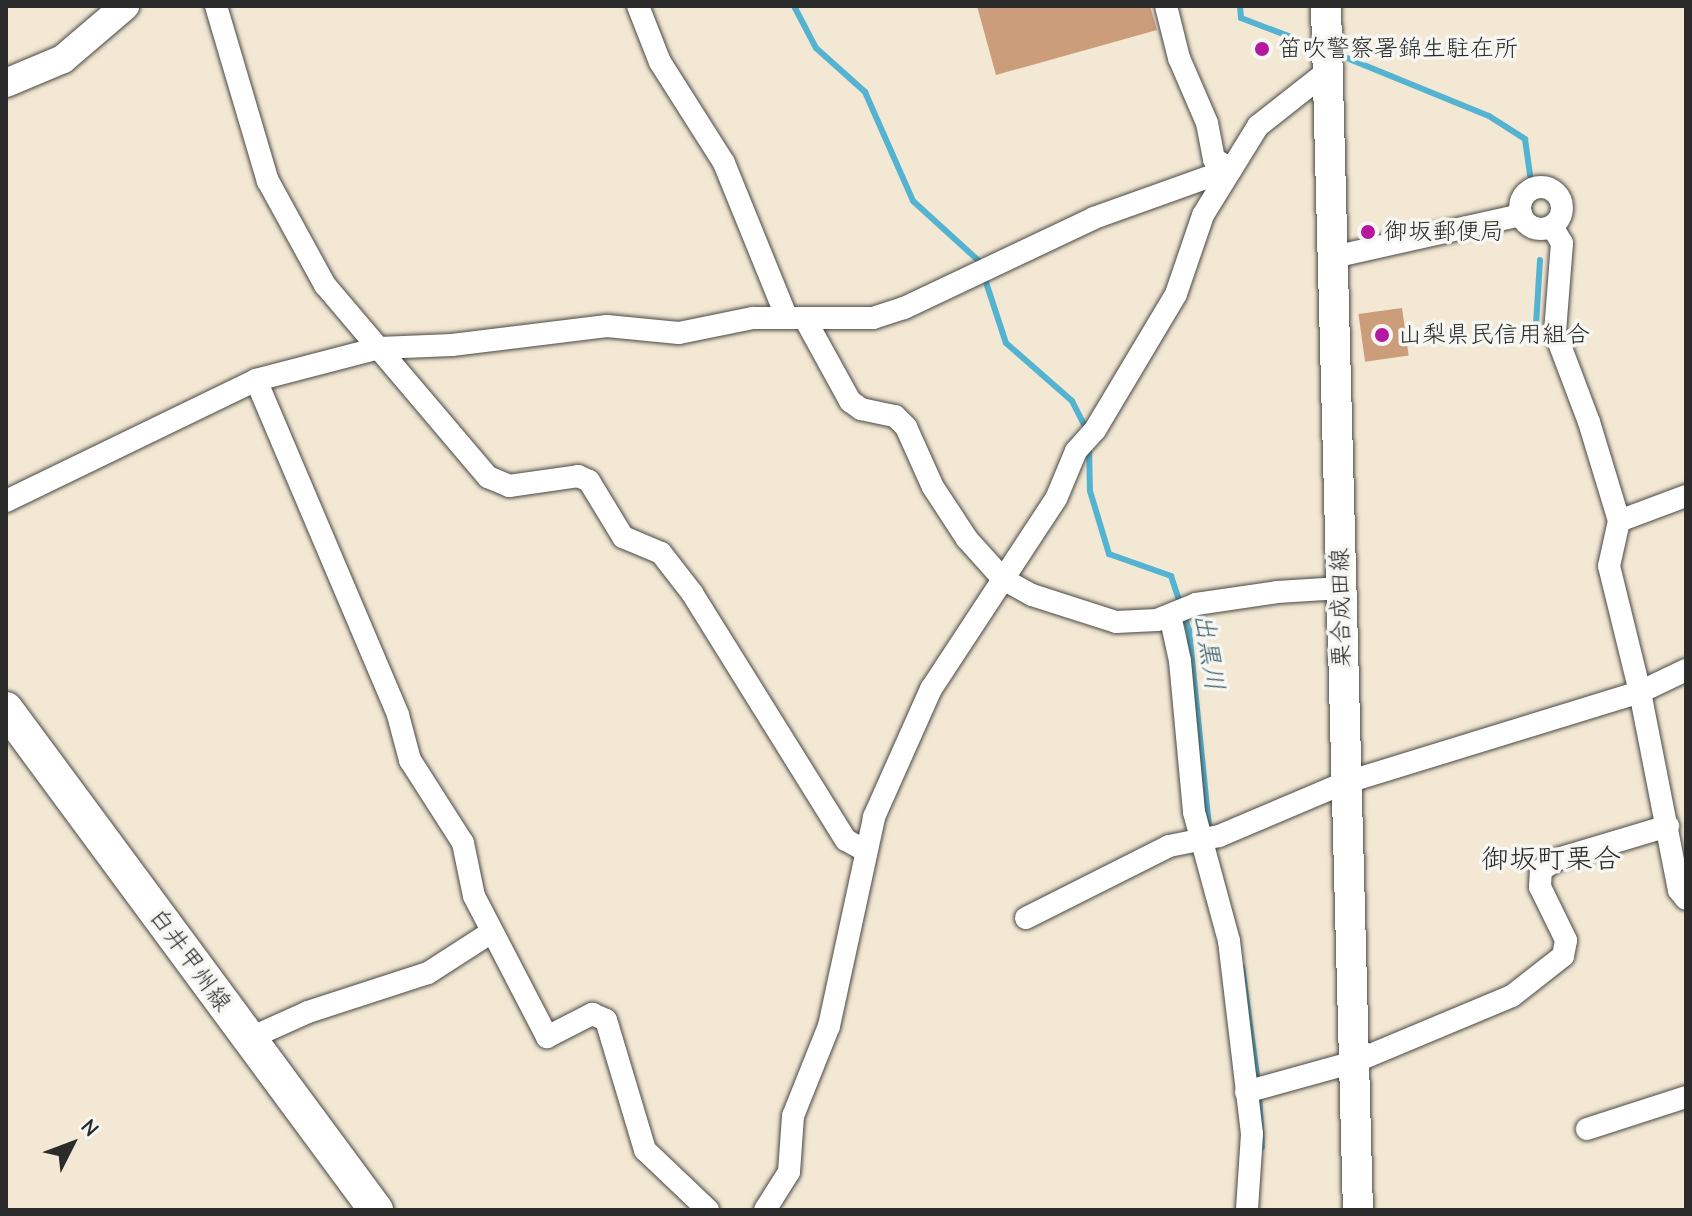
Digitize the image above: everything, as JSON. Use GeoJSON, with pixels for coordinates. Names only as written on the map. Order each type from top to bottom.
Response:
{"type":"FeatureCollection","features":[{"type":"Feature","properties":{"kind":"main road","name":"栗合成田線"},"geometry":{"type":"LineString","coordinates":[[1326,6],[1344,783],[1358,1210]]}},
{"type":"Feature","properties":{"kind":"main road","name":"白井甲州線"},"geometry":{"type":"LineString","coordinates":[[6,709],[376,1210]]}},
{"type":"Feature","properties":{"kind":"street"},"geometry":{"type":"LineString","coordinates":[[216,6],[281,213],[325,285],[488,477],[509,486],[578,476],[589,481],[623,537],[661,553],[692,593],[846,840],[864,850]]}},
{"type":"Feature","properties":{"kind":"street"},"geometry":{"type":"LineString","coordinates":[[638,6],[660,62],[724,163],[796,318],[850,401],[861,409],[895,416],[906,427],[933,487],[967,539],[1003,579],[1032,595],[1116,622],[1170,615],[1194,605],[1341,588]]}},
{"type":"Feature","properties":{"kind":"street"},"geometry":{"type":"LineString","coordinates":[[1166,6],[1179,58],[1207,123],[1214,159],[1231,169]]}},
{"type":"Feature","properties":{"kind":"street"},"geometry":{"type":"LineString","coordinates":[[1327,38],[1343,6]]}},
{"type":"Feature","properties":{"kind":"street"},"geometry":{"type":"LineString","coordinates":[[6,83],[63,59],[113,10]]}},
{"type":"Feature","properties":{"kind":"street"},"geometry":{"type":"LineString","coordinates":[[765,1210],[789,1172],[793,1116],[829,1026],[864,850],[931,689],[1056,499],[1078,449],[1095,430],[1176,294],[1203,215],[1258,126],[1328,71]]}},
{"type":"Feature","properties":{"kind":"street"},"geometry":{"type":"LineString","coordinates":[[6,501],[256,380],[379,348],[452,345],[607,326],[679,333],[753,318],[873,318],[1094,218],[1231,169]]}},
{"type":"Feature","properties":{"kind":"street"},"geometry":{"type":"LineString","coordinates":[[1545,187],[1561,200],[1561,215],[1552,226],[1534,227],[1521,215],[1525,194],[1545,187]]}},
{"type":"Feature","properties":{"kind":"street"},"geometry":{"type":"LineString","coordinates":[[1333,257],[1521,215]]}},
{"type":"Feature","properties":{"kind":"street"},"geometry":{"type":"LineString","coordinates":[[1552,226],[1562,243],[1555,332],[1619,521],[1609,566],[1640,692],[1679,890],[1686,899]]}},
{"type":"Feature","properties":{"kind":"street"},"geometry":{"type":"LineString","coordinates":[[256,380],[393,702],[410,760],[463,843],[474,896],[490,933],[547,1037],[592,1014],[606,1020],[645,1150],[708,1210]]}},
{"type":"Feature","properties":{"kind":"street"},"geometry":{"type":"LineString","coordinates":[[1619,521],[1686,496]]}},
{"type":"Feature","properties":{"kind":"street"},"geometry":{"type":"LineString","coordinates":[[1170,615],[1229,941],[1252,1134],[1247,1210]]}},
{"type":"Feature","properties":{"kind":"street"},"geometry":{"type":"LineString","coordinates":[[1026,918],[1169,846],[1210,838],[1344,783],[1640,692],[1686,670]]}},
{"type":"Feature","properties":{"kind":"street"},"geometry":{"type":"LineString","coordinates":[[1246,1092],[1354,1062],[1512,996],[1563,956],[1566,940],[1540,887],[1541,870],[1558,859],[1668,826]]}},
{"type":"Feature","properties":{"kind":"street"},"geometry":{"type":"LineString","coordinates":[[248,1039],[308,1012],[428,973],[490,933]]}},
{"type":"Feature","properties":{"kind":"street"},"geometry":{"type":"LineString","coordinates":[[1587,1129],[1686,1097]]}},
{"type":"Feature","properties":{"kind":"building"},"geometry":{"type":"Polygon","coordinates":[[[977,6],[1150,6],[1157,30],[996,75],[977,6]]]}},
{"type":"Feature","properties":{"kind":"building"},"geometry":{"type":"Polygon","coordinates":[[[1402,308],[1409,356],[1365,362],[1358,314],[1402,308]]]}},
{"type":"Feature","properties":{"kind":"waterway","name":"出黒川"},"geometry":{"type":"LineString","coordinates":[[794,6],[816,48],[865,92],[913,201],[979,261],[1006,343],[1072,401],[1087,430]]}},
{"type":"Feature","properties":{"kind":"waterway"},"geometry":{"type":"LineString","coordinates":[[1240,6],[1241,18],[1304,42]]}},
{"type":"Feature","properties":{"kind":"waterway"},"geometry":{"type":"LineString","coordinates":[[1337,54],[1489,116],[1525,139],[1530,176]]}},
{"type":"Feature","properties":{"kind":"waterway"},"geometry":{"type":"LineString","coordinates":[[1536,324],[1540,260]]}},
{"type":"Feature","properties":{"kind":"waterway","name":"出黒川"},"geometry":{"type":"LineString","coordinates":[[1089,445],[1090,491],[1109,554],[1171,576],[1189,630],[1209,828]]}},
{"type":"Feature","properties":{"kind":"waterway","name":"出黒川"},"geometry":{"type":"LineString","coordinates":[[1242,967],[1258,1083]]}},
{"type":"Feature","properties":{"kind":"waterway","name":"出黒川"},"geometry":{"type":"LineString","coordinates":[[1259,1094],[1262,1147]]}},
{"type":"Feature","properties":{"kind":"place","name":"笛吹警察署錦生駐在所"},"geometry":{"type":"Point","coordinates":[1262,49]}},
{"type":"Feature","properties":{"kind":"place","name":"御坂郵便局"},"geometry":{"type":"Point","coordinates":[1368,232]}},
{"type":"Feature","properties":{"kind":"place","name":"山梨県民信用組合"},"geometry":{"type":"Point","coordinates":[1382,335]}},
{"type":"Feature","properties":{"kind":"district","name":"御坂町栗合"},"geometry":{"type":"Point","coordinates":[1551,859]}}]}
